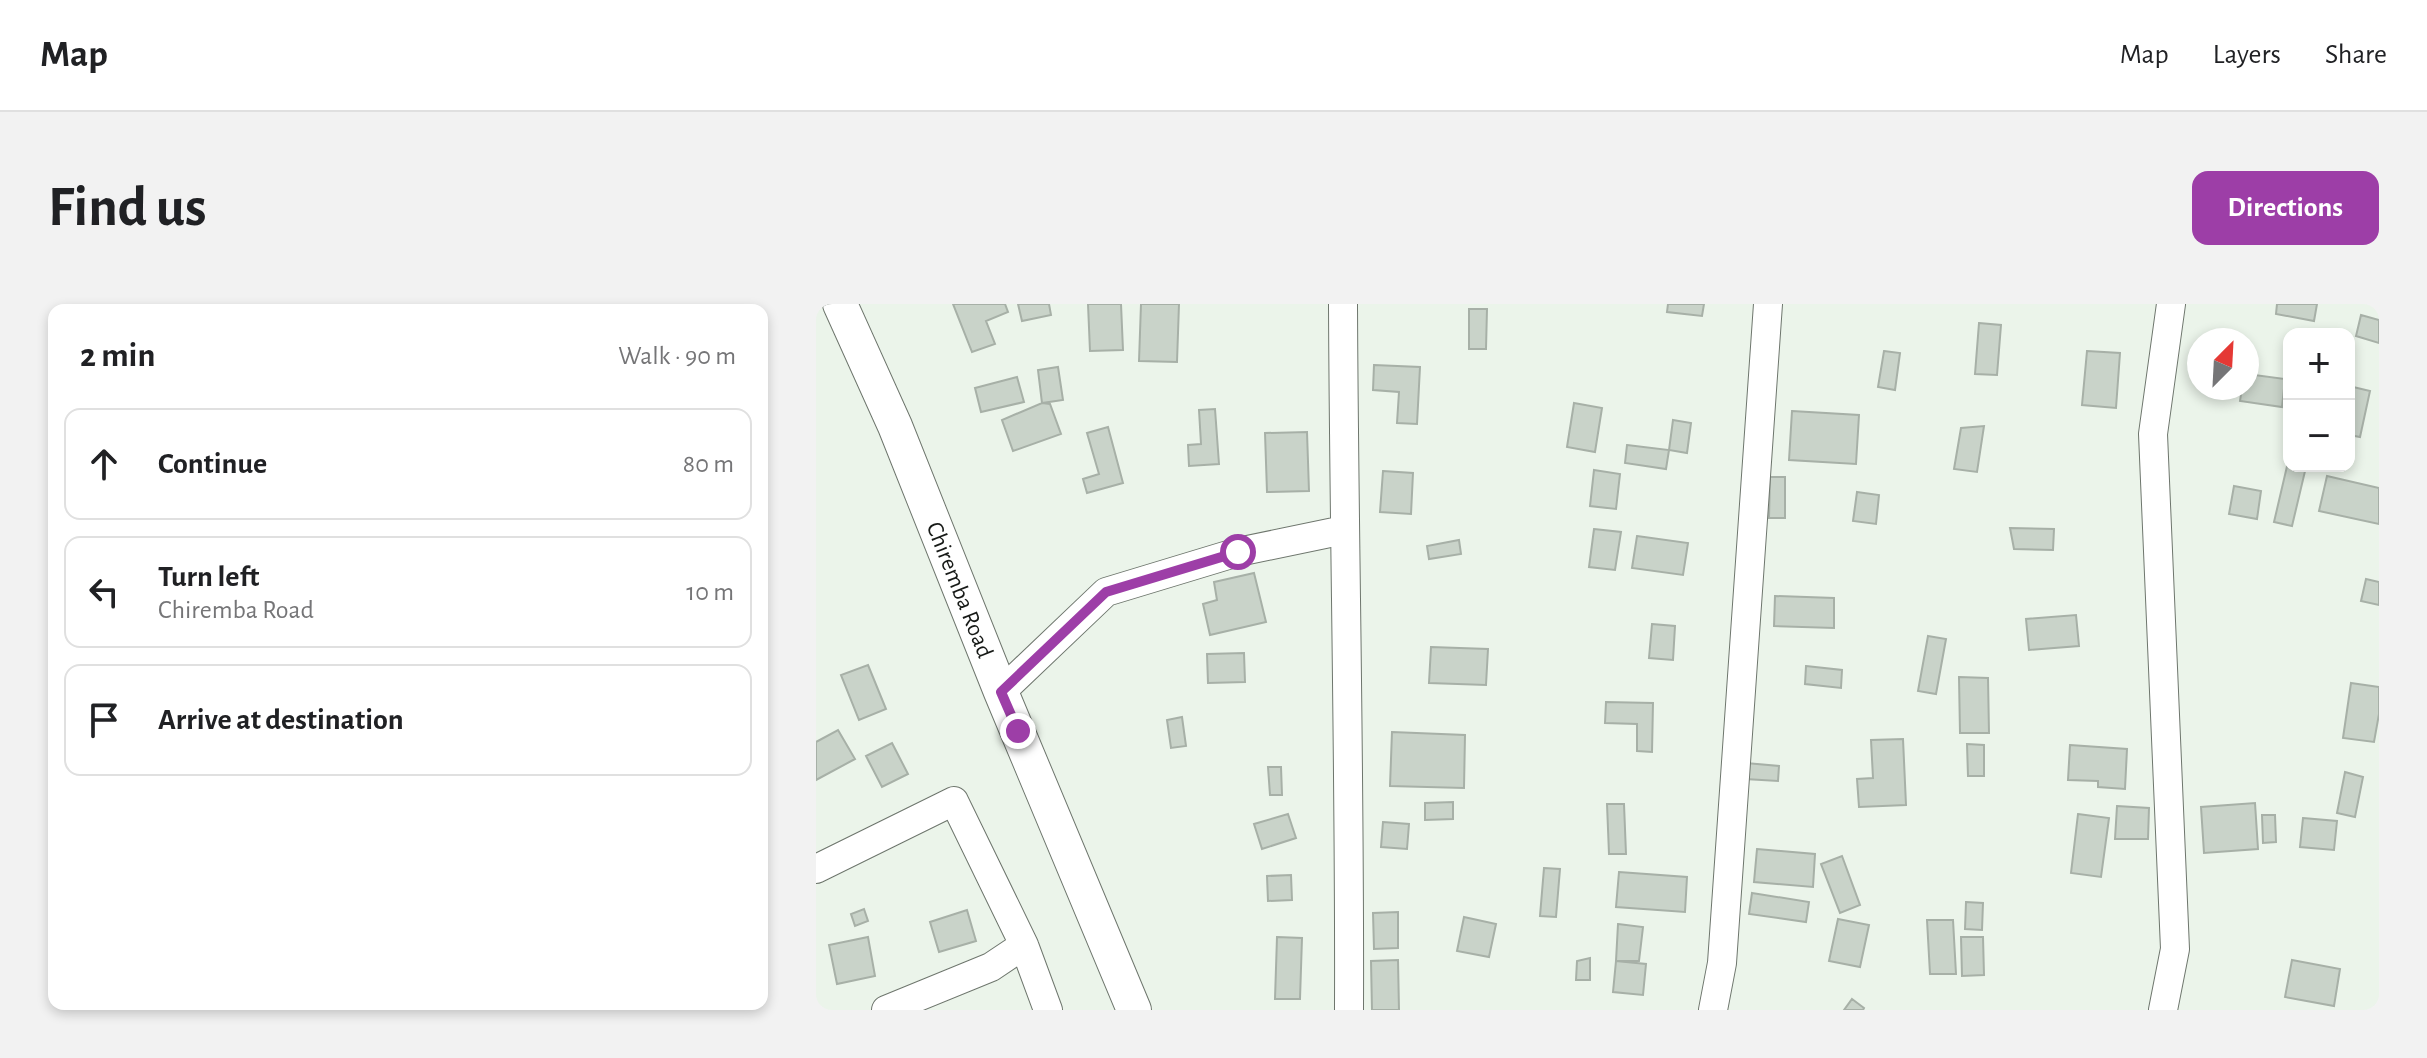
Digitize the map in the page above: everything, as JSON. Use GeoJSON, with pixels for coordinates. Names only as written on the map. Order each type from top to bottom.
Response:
{"type":"FeatureCollection","features":[{"type":"Feature","properties":{"kind":"main road","name":"Chiremba Road"},"geometry":{"type":"LineString","coordinates":[[840,304],[895,426],[1001,692],[1134,1010]]}},
{"type":"Feature","properties":{"kind":"street"},"geometry":{"type":"LineString","coordinates":[[1343,304],[1349,1010]]}},
{"type":"Feature","properties":{"kind":"street"},"geometry":{"type":"LineString","coordinates":[[1713,1010],[1722,963],[1768,304]]}},
{"type":"Feature","properties":{"kind":"street"},"geometry":{"type":"LineString","coordinates":[[2163,1010],[2175,949],[2153,434],[2171,304]]}},
{"type":"Feature","properties":{"kind":"street"},"geometry":{"type":"LineString","coordinates":[[1001,692],[1106,592],[1238,552],[1344,530]]}},
{"type":"Feature","properties":{"kind":"street"},"geometry":{"type":"LineString","coordinates":[[816,869],[954,801],[1024,945],[1048,1010]]}},
{"type":"Feature","properties":{"kind":"street"},"geometry":{"type":"LineString","coordinates":[[886,1010],[991,967],[1024,945]]}},
{"type":"Feature","properties":{"kind":"building"},"geometry":{"type":"Polygon","coordinates":[[[953,304],[1005,304],[1008,312],[986,321],[995,344],[972,352],[953,304]]]}},
{"type":"Feature","properties":{"kind":"building"},"geometry":{"type":"Polygon","coordinates":[[[1018,304],[1049,304],[1051,315],[1022,321],[1018,304]]]}},
{"type":"Feature","properties":{"kind":"building"},"geometry":{"type":"Polygon","coordinates":[[[1088,304],[1121,304],[1123,350],[1090,351],[1088,304]]]}},
{"type":"Feature","properties":{"kind":"building"},"geometry":{"type":"Polygon","coordinates":[[[1141,304],[1179,304],[1177,362],[1139,361],[1141,304]]]}},
{"type":"Feature","properties":{"kind":"building"},"geometry":{"type":"Polygon","coordinates":[[[1668,304],[1704,304],[1702,316],[1667,312],[1668,304]]]}},
{"type":"Feature","properties":{"kind":"building"},"geometry":{"type":"Polygon","coordinates":[[[2277,304],[2317,304],[2314,321],[2276,314],[2277,304]]]}},
{"type":"Feature","properties":{"kind":"building"},"geometry":{"type":"Polygon","coordinates":[[[1469,309],[1487,309],[1486,349],[1469,349],[1469,309]]]}},
{"type":"Feature","properties":{"kind":"building"},"geometry":{"type":"Polygon","coordinates":[[[2361,315],[2379,320],[2379,343],[2356,336],[2361,315]]]}},
{"type":"Feature","properties":{"kind":"building"},"geometry":{"type":"Polygon","coordinates":[[[1979,323],[2001,325],[1997,375],[1975,374],[1979,323]]]}},
{"type":"Feature","properties":{"kind":"building"},"geometry":{"type":"Polygon","coordinates":[[[1884,351],[1900,353],[1895,390],[1878,387],[1884,351]]]}},
{"type":"Feature","properties":{"kind":"building"},"geometry":{"type":"Polygon","coordinates":[[[2087,351],[2120,353],[2116,408],[2082,405],[2087,351]]]}},
{"type":"Feature","properties":{"kind":"building"},"geometry":{"type":"Polygon","coordinates":[[[1374,365],[1420,367],[1417,424],[1397,423],[1399,392],[1373,390],[1374,365]]]}},
{"type":"Feature","properties":{"kind":"building"},"geometry":{"type":"Polygon","coordinates":[[[1058,367],[1063,400],[1042,403],[1038,370],[1058,367]]]}},
{"type":"Feature","properties":{"kind":"building"},"geometry":{"type":"Polygon","coordinates":[[[2259,376],[2283,379],[2282,407],[2240,401],[2259,400],[2259,376]]]}},
{"type":"Feature","properties":{"kind":"building"},"geometry":{"type":"Polygon","coordinates":[[[1017,377],[1024,402],[981,412],[975,388],[1017,377]]]}},
{"type":"Feature","properties":{"kind":"building"},"geometry":{"type":"Polygon","coordinates":[[[2355,387],[2370,391],[2360,437],[2355,436],[2355,387]]]}},
{"type":"Feature","properties":{"kind":"building"},"geometry":{"type":"Polygon","coordinates":[[[1042,403],[1050,404],[1061,434],[1013,451],[1002,420],[1042,403]]]}},
{"type":"Feature","properties":{"kind":"building"},"geometry":{"type":"Polygon","coordinates":[[[1574,403],[1602,408],[1595,452],[1567,447],[1574,403]]]}},
{"type":"Feature","properties":{"kind":"building"},"geometry":{"type":"Polygon","coordinates":[[[1215,409],[1219,464],[1189,466],[1188,445],[1201,444],[1199,410],[1215,409]]]}},
{"type":"Feature","properties":{"kind":"building"},"geometry":{"type":"Polygon","coordinates":[[[1792,411],[1859,415],[1856,464],[1789,460],[1792,411]]]}},
{"type":"Feature","properties":{"kind":"building"},"geometry":{"type":"Polygon","coordinates":[[[1673,420],[1691,423],[1687,453],[1669,450],[1673,420]]]}},
{"type":"Feature","properties":{"kind":"building"},"geometry":{"type":"Polygon","coordinates":[[[1984,426],[1977,472],[1954,469],[1961,428],[1984,426]]]}},
{"type":"Feature","properties":{"kind":"building"},"geometry":{"type":"Polygon","coordinates":[[[1108,427],[1123,483],[1087,493],[1083,479],[1099,474],[1087,433],[1108,427]]]}},
{"type":"Feature","properties":{"kind":"building"},"geometry":{"type":"Polygon","coordinates":[[[1307,432],[1309,491],[1267,492],[1265,433],[1307,432]]]}},
{"type":"Feature","properties":{"kind":"building"},"geometry":{"type":"Polygon","coordinates":[[[1627,445],[1669,450],[1666,469],[1625,463],[1627,445]]]}},
{"type":"Feature","properties":{"kind":"building"},"geometry":{"type":"Polygon","coordinates":[[[1594,470],[1620,474],[1616,509],[1590,506],[1594,470]]]}},
{"type":"Feature","properties":{"kind":"building"},"geometry":{"type":"Polygon","coordinates":[[[1383,471],[1413,473],[1411,514],[1380,512],[1383,471]]]}},
{"type":"Feature","properties":{"kind":"building"},"geometry":{"type":"Polygon","coordinates":[[[2286,472],[2305,472],[2292,526],[2274,522],[2286,472]]]}},
{"type":"Feature","properties":{"kind":"building"},"geometry":{"type":"Polygon","coordinates":[[[2327,476],[2379,488],[2379,524],[2319,511],[2327,476]]]}},
{"type":"Feature","properties":{"kind":"building"},"geometry":{"type":"Polygon","coordinates":[[[1770,477],[1785,477],[1785,518],[1769,518],[1770,477]]]}},
{"type":"Feature","properties":{"kind":"building"},"geometry":{"type":"Polygon","coordinates":[[[2234,486],[2261,491],[2257,519],[2229,514],[2234,486]]]}},
{"type":"Feature","properties":{"kind":"building"},"geometry":{"type":"Polygon","coordinates":[[[1857,492],[1879,495],[1876,524],[1853,521],[1857,492]]]}},
{"type":"Feature","properties":{"kind":"building"},"geometry":{"type":"Polygon","coordinates":[[[2010,528],[2054,529],[2053,550],[2014,549],[2010,528]]]}},
{"type":"Feature","properties":{"kind":"building"},"geometry":{"type":"Polygon","coordinates":[[[1594,529],[1621,532],[1615,570],[1589,567],[1594,529]]]}},
{"type":"Feature","properties":{"kind":"building"},"geometry":{"type":"Polygon","coordinates":[[[1637,536],[1688,543],[1683,575],[1632,568],[1637,536]]]}},
{"type":"Feature","properties":{"kind":"building"},"geometry":{"type":"Polygon","coordinates":[[[1459,540],[1461,554],[1429,559],[1427,546],[1459,540]]]}},
{"type":"Feature","properties":{"kind":"building"},"geometry":{"type":"Polygon","coordinates":[[[1254,573],[1266,622],[1210,635],[1203,604],[1217,600],[1214,582],[1254,573]]]}},
{"type":"Feature","properties":{"kind":"building"},"geometry":{"type":"Polygon","coordinates":[[[2366,579],[2379,582],[2379,605],[2361,601],[2366,579]]]}},
{"type":"Feature","properties":{"kind":"building"},"geometry":{"type":"Polygon","coordinates":[[[1775,596],[1834,598],[1834,628],[1774,626],[1775,596]]]}},
{"type":"Feature","properties":{"kind":"building"},"geometry":{"type":"Polygon","coordinates":[[[2076,615],[2079,646],[2029,650],[2026,619],[2076,615]]]}},
{"type":"Feature","properties":{"kind":"building"},"geometry":{"type":"Polygon","coordinates":[[[1652,624],[1675,626],[1673,660],[1649,658],[1652,624]]]}},
{"type":"Feature","properties":{"kind":"building"},"geometry":{"type":"Polygon","coordinates":[[[1928,636],[1946,639],[1936,694],[1918,691],[1928,636]]]}},
{"type":"Feature","properties":{"kind":"building"},"geometry":{"type":"Polygon","coordinates":[[[1431,647],[1488,649],[1486,685],[1429,683],[1431,647]]]}},
{"type":"Feature","properties":{"kind":"building"},"geometry":{"type":"Polygon","coordinates":[[[1244,653],[1245,682],[1208,683],[1207,654],[1244,653]]]}},
{"type":"Feature","properties":{"kind":"building"},"geometry":{"type":"Polygon","coordinates":[[[868,665],[886,709],[859,720],[841,675],[868,665]]]}},
{"type":"Feature","properties":{"kind":"building"},"geometry":{"type":"Polygon","coordinates":[[[1806,666],[1842,670],[1841,688],[1805,684],[1806,666]]]}},
{"type":"Feature","properties":{"kind":"building"},"geometry":{"type":"Polygon","coordinates":[[[1959,677],[1988,678],[1989,733],[1960,733],[1959,677]]]}},
{"type":"Feature","properties":{"kind":"building"},"geometry":{"type":"Polygon","coordinates":[[[2351,683],[2379,687],[2379,714],[2374,742],[2343,738],[2351,683]]]}},
{"type":"Feature","properties":{"kind":"building"},"geometry":{"type":"Polygon","coordinates":[[[1606,702],[1653,703],[1652,752],[1637,751],[1637,724],[1605,723],[1606,702]]]}},
{"type":"Feature","properties":{"kind":"building"},"geometry":{"type":"Polygon","coordinates":[[[1182,717],[1186,746],[1171,748],[1167,720],[1182,717]]]}},
{"type":"Feature","properties":{"kind":"building"},"geometry":{"type":"Polygon","coordinates":[[[838,730],[855,759],[816,780],[816,742],[838,730]]]}},
{"type":"Feature","properties":{"kind":"building"},"geometry":{"type":"Polygon","coordinates":[[[1392,732],[1465,735],[1464,788],[1390,786],[1392,732]]]}},
{"type":"Feature","properties":{"kind":"building"},"geometry":{"type":"Polygon","coordinates":[[[1903,739],[1906,805],[1859,807],[1857,779],[1873,778],[1871,740],[1903,739]]]}},
{"type":"Feature","properties":{"kind":"building"},"geometry":{"type":"Polygon","coordinates":[[[892,743],[908,774],[882,787],[866,756],[892,743]]]}},
{"type":"Feature","properties":{"kind":"building"},"geometry":{"type":"Polygon","coordinates":[[[1967,744],[1984,745],[1984,776],[1968,776],[1967,744]]]}},
{"type":"Feature","properties":{"kind":"building"},"geometry":{"type":"Polygon","coordinates":[[[2070,745],[2127,749],[2125,789],[2098,787],[2098,781],[2068,780],[2070,745]]]}},
{"type":"Feature","properties":{"kind":"building"},"geometry":{"type":"Polygon","coordinates":[[[1746,763],[1779,766],[1778,781],[1745,779],[1746,763]]]}},
{"type":"Feature","properties":{"kind":"building"},"geometry":{"type":"Polygon","coordinates":[[[1268,767],[1281,767],[1282,795],[1270,795],[1268,767]]]}},
{"type":"Feature","properties":{"kind":"building"},"geometry":{"type":"Polygon","coordinates":[[[2345,772],[2363,777],[2355,817],[2337,813],[2345,772]]]}},
{"type":"Feature","properties":{"kind":"building"},"geometry":{"type":"Polygon","coordinates":[[[1453,802],[1453,819],[1425,820],[1425,803],[1453,802]]]}},
{"type":"Feature","properties":{"kind":"building"},"geometry":{"type":"Polygon","coordinates":[[[2255,803],[2258,849],[2204,853],[2201,807],[2255,803]]]}},
{"type":"Feature","properties":{"kind":"building"},"geometry":{"type":"Polygon","coordinates":[[[1607,804],[1624,804],[1626,854],[1609,854],[1607,804]]]}},
{"type":"Feature","properties":{"kind":"building"},"geometry":{"type":"Polygon","coordinates":[[[2117,806],[2149,808],[2148,839],[2115,839],[2117,806]]]}},
{"type":"Feature","properties":{"kind":"building"},"geometry":{"type":"Polygon","coordinates":[[[1288,814],[1296,838],[1262,849],[1254,824],[1288,814]]]}},
{"type":"Feature","properties":{"kind":"building"},"geometry":{"type":"Polygon","coordinates":[[[2078,814],[2109,818],[2101,877],[2071,873],[2078,814]]]}},
{"type":"Feature","properties":{"kind":"building"},"geometry":{"type":"Polygon","coordinates":[[[2262,815],[2275,815],[2276,842],[2263,843],[2262,815]]]}},
{"type":"Feature","properties":{"kind":"building"},"geometry":{"type":"Polygon","coordinates":[[[2303,818],[2337,821],[2334,850],[2300,847],[2303,818]]]}},
{"type":"Feature","properties":{"kind":"building"},"geometry":{"type":"Polygon","coordinates":[[[1383,822],[1409,824],[1407,849],[1381,847],[1383,822]]]}},
{"type":"Feature","properties":{"kind":"building"},"geometry":{"type":"Polygon","coordinates":[[[1757,849],[1815,854],[1813,887],[1754,882],[1757,849]]]}},
{"type":"Feature","properties":{"kind":"building"},"geometry":{"type":"Polygon","coordinates":[[[1842,856],[1860,905],[1840,913],[1821,864],[1842,856]]]}},
{"type":"Feature","properties":{"kind":"building"},"geometry":{"type":"Polygon","coordinates":[[[1544,868],[1560,869],[1556,917],[1540,916],[1544,868]]]}},
{"type":"Feature","properties":{"kind":"building"},"geometry":{"type":"Polygon","coordinates":[[[1619,872],[1687,877],[1685,912],[1616,907],[1619,872]]]}},
{"type":"Feature","properties":{"kind":"building"},"geometry":{"type":"Polygon","coordinates":[[[1291,875],[1292,900],[1268,901],[1267,876],[1291,875]]]}},
{"type":"Feature","properties":{"kind":"building"},"geometry":{"type":"Polygon","coordinates":[[[1752,893],[1809,902],[1806,922],[1749,914],[1752,893]]]}},
{"type":"Feature","properties":{"kind":"building"},"geometry":{"type":"Polygon","coordinates":[[[1966,902],[1983,903],[1982,930],[1965,929],[1966,902]]]}},
{"type":"Feature","properties":{"kind":"building"},"geometry":{"type":"Polygon","coordinates":[[[864,909],[868,921],[855,926],[851,914],[864,909]]]}},
{"type":"Feature","properties":{"kind":"building"},"geometry":{"type":"Polygon","coordinates":[[[967,910],[976,941],[939,952],[930,922],[967,910]]]}},
{"type":"Feature","properties":{"kind":"building"},"geometry":{"type":"Polygon","coordinates":[[[1398,912],[1398,948],[1374,949],[1373,913],[1398,912]]]}},
{"type":"Feature","properties":{"kind":"building"},"geometry":{"type":"Polygon","coordinates":[[[1464,917],[1496,924],[1489,957],[1457,951],[1464,917]]]}},
{"type":"Feature","properties":{"kind":"building"},"geometry":{"type":"Polygon","coordinates":[[[1838,919],[1869,925],[1860,967],[1829,961],[1838,919]]]}},
{"type":"Feature","properties":{"kind":"building"},"geometry":{"type":"Polygon","coordinates":[[[1927,920],[1953,920],[1956,974],[1930,974],[1927,920]]]}},
{"type":"Feature","properties":{"kind":"building"},"geometry":{"type":"Polygon","coordinates":[[[1618,924],[1643,927],[1639,961],[1616,961],[1618,924]]]}},
{"type":"Feature","properties":{"kind":"building"},"geometry":{"type":"Polygon","coordinates":[[[868,937],[875,976],[837,984],[829,945],[868,937]]]}},
{"type":"Feature","properties":{"kind":"building"},"geometry":{"type":"Polygon","coordinates":[[[1277,937],[1302,938],[1300,999],[1275,999],[1277,937]]]}},
{"type":"Feature","properties":{"kind":"building"},"geometry":{"type":"Polygon","coordinates":[[[1961,937],[1983,937],[1984,975],[1962,976],[1961,937]]]}},
{"type":"Feature","properties":{"kind":"building"},"geometry":{"type":"Polygon","coordinates":[[[1590,958],[1590,980],[1576,980],[1577,961],[1590,958]]]}},
{"type":"Feature","properties":{"kind":"building"},"geometry":{"type":"Polygon","coordinates":[[[1398,960],[1399,1010],[1372,1010],[1371,961],[1398,960]]]}},
{"type":"Feature","properties":{"kind":"building"},"geometry":{"type":"Polygon","coordinates":[[[2292,960],[2340,969],[2334,1006],[2285,997],[2292,960]]]}},
{"type":"Feature","properties":{"kind":"building"},"geometry":{"type":"Polygon","coordinates":[[[1616,961],[1646,964],[1643,995],[1613,992],[1616,961]]]}},
{"type":"Feature","properties":{"kind":"building"},"geometry":{"type":"Polygon","coordinates":[[[1852,999],[1864,1008],[1863,1010],[1844,1010],[1852,999]]]}},
{"type":"Feature","properties":{"kind":"route"},"geometry":{"type":"LineString","coordinates":[[1018,731],[1001,692],[1106,592],[1238,552]]}}]}
